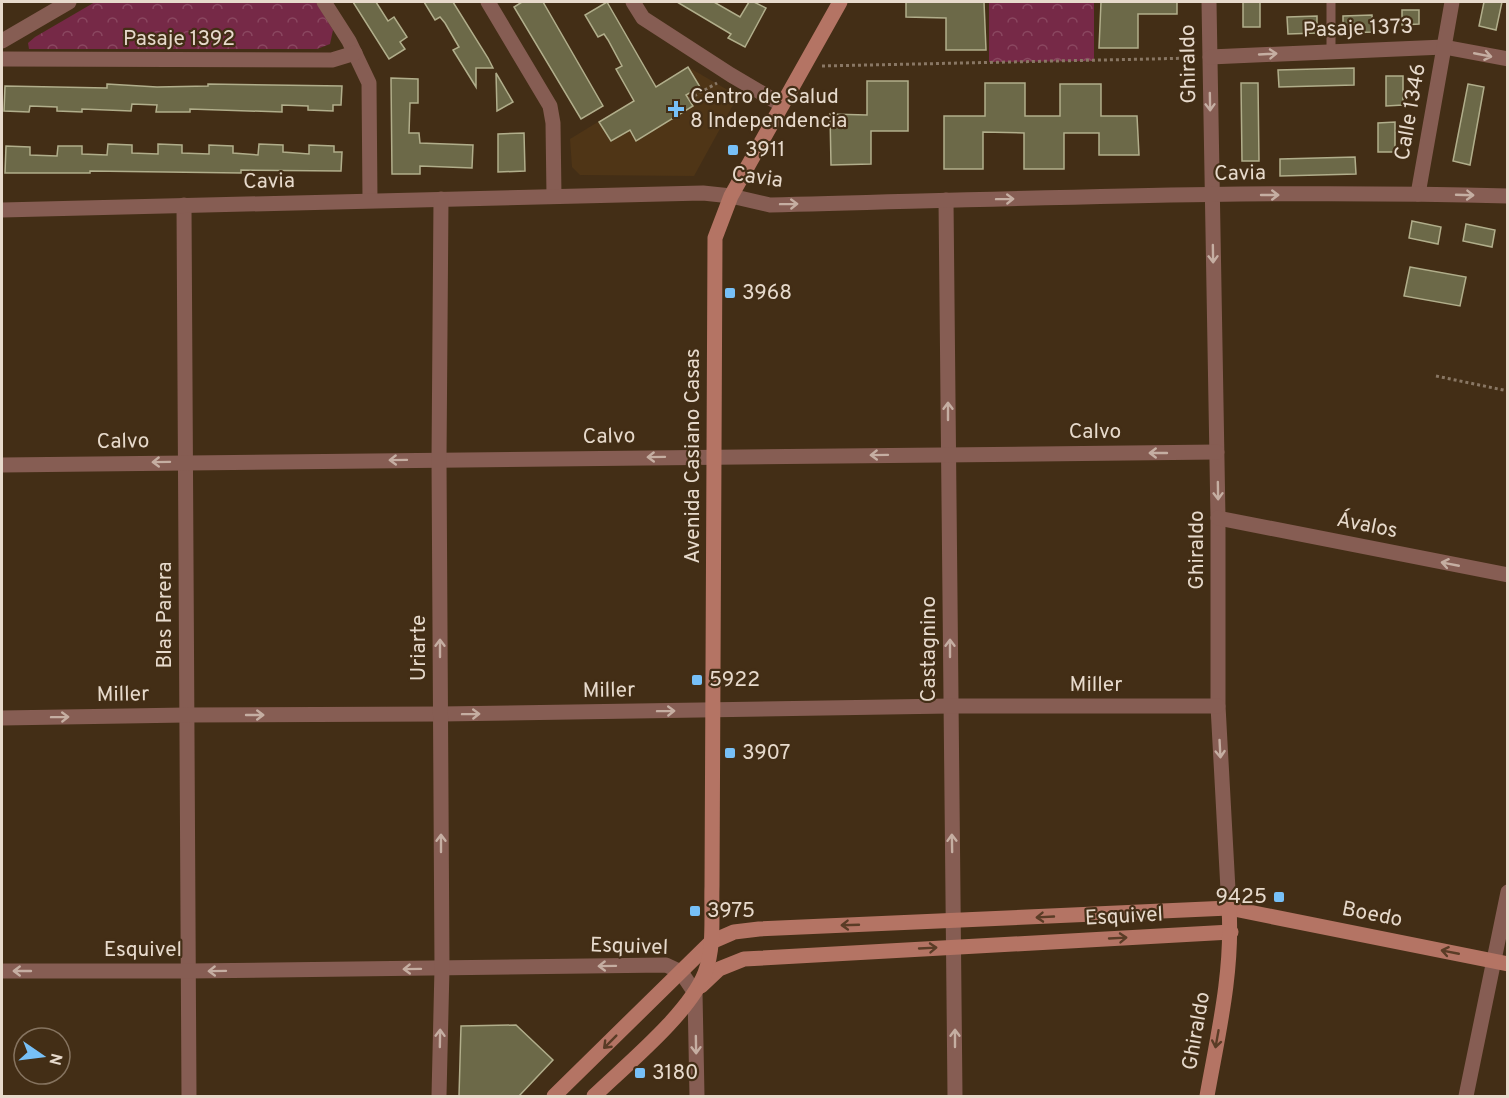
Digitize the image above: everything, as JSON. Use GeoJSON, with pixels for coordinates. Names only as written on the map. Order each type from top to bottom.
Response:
{"type":"FeatureCollection","features":[{"type":"Feature","properties":{"kind":"street"},"geometry":{"type":"LineString","coordinates":[[2,41],[69,2]]}},
{"type":"Feature","properties":{"kind":"street"},"geometry":{"type":"LineString","coordinates":[[324,2],[355,53],[369,83],[370,200]]}},
{"type":"Feature","properties":{"kind":"street"},"geometry":{"type":"LineString","coordinates":[[488,2],[550,106],[553,123],[554,196]]}},
{"type":"Feature","properties":{"kind":"street"},"geometry":{"type":"LineString","coordinates":[[633,2],[643,18],[782,105]]}},
{"type":"Feature","properties":{"kind":"street","name":"Avenida Casiano Casas"},"geometry":{"type":"LineString","coordinates":[[594,1096],[656,1036],[695,993],[705,972],[711,942],[715,238],[731,196],[840,2]]}},
{"type":"Feature","properties":{"kind":"street","name":"Ghiraldo"},"geometry":{"type":"LineString","coordinates":[[1207,1096],[1227,982],[1230,932],[1218,706],[1218,518],[1209,2]]}},
{"type":"Feature","properties":{"kind":"street","name":"Calle 1346"},"geometry":{"type":"LineString","coordinates":[[1418,194],[1452,2]]}},
{"type":"Feature","properties":{"kind":"street","name":"Pasaje 1373"},"geometry":{"type":"LineString","coordinates":[[1210,57],[1444,47],[1508,59]]}},
{"type":"Feature","properties":{"kind":"street","name":"Pasaje 1392"},"geometry":{"type":"LineString","coordinates":[[2,59],[332,60],[355,53]]}},
{"type":"Feature","properties":{"kind":"street","name":"Cavia"},"geometry":{"type":"LineString","coordinates":[[2,210],[703,193],[770,204],[1211,195],[1508,196]]}},
{"type":"Feature","properties":{"kind":"street","name":"Uriarte"},"geometry":{"type":"LineString","coordinates":[[439,1096],[441,199]]}},
{"type":"Feature","properties":{"kind":"street","name":"Castagnino"},"geometry":{"type":"LineString","coordinates":[[946,200],[955,1096]]}},
{"type":"Feature","properties":{"kind":"street","name":"Blas Parera"},"geometry":{"type":"LineString","coordinates":[[184,205],[189,1096]]}},
{"type":"Feature","properties":{"kind":"street","name":"Calvo"},"geometry":{"type":"LineString","coordinates":[[2,465],[1217,452]]}},
{"type":"Feature","properties":{"kind":"street","name":"Ávalos"},"geometry":{"type":"LineString","coordinates":[[1218,518],[1508,575]]}},
{"type":"Feature","properties":{"kind":"street","name":"Miller"},"geometry":{"type":"LineString","coordinates":[[2,718],[712,711],[950,706],[1218,706]]}},
{"type":"Feature","properties":{"kind":"street"},"geometry":{"type":"LineString","coordinates":[[1466,1096],[1500,962],[1508,892]]}},
{"type":"Feature","properties":{"kind":"street","name":"Esquivel"},"geometry":{"type":"LineString","coordinates":[[711,942],[734,932],[759,928],[1229,908]]}},
{"type":"Feature","properties":{"kind":"street","name":"Boedo"},"geometry":{"type":"LineString","coordinates":[[1229,908],[1500,962]]}},
{"type":"Feature","properties":{"kind":"street","name":"Esquivel"},"geometry":{"type":"LineString","coordinates":[[2,971],[441,969],[666,965],[681,972],[695,993],[719,969],[744,959],[1230,932]]}},
{"type":"Feature","properties":{"kind":"street"},"geometry":{"type":"LineString","coordinates":[[554,1096],[711,942]]}},
{"type":"Feature","properties":{"kind":"street"},"geometry":{"type":"LineString","coordinates":[[695,993],[697,1096]]}},
{"type":"Feature","properties":{"kind":"lane"},"geometry":{"type":"LineString","coordinates":[[1331,2],[1331,51]]}},
{"type":"Feature","properties":{"kind":"path"},"geometry":{"type":"LineString","coordinates":[[804,66],[1210,57]]}},
{"type":"Feature","properties":{"kind":"path"},"geometry":{"type":"LineString","coordinates":[[689,99],[731,75]]}},
{"type":"Feature","properties":{"kind":"path"},"geometry":{"type":"LineString","coordinates":[[1436,376],[1508,391]]}},
{"type":"Feature","properties":{"kind":"shaded area","name":"Centro de Salud 8 Independencia"},"geometry":{"type":"Polygon","coordinates":[[[688,67],[738,96],[694,176],[580,175],[572,167],[570,139],[688,67]]]}},
{"type":"Feature","properties":{"kind":"green space"},"geometry":{"type":"Polygon","coordinates":[[[95,2],[316,2],[333,30],[330,44],[317,49],[29,49],[28,43],[35,37],[95,2]]]}},
{"type":"Feature","properties":{"kind":"green space"},"geometry":{"type":"Polygon","coordinates":[[[989,2],[1094,2],[1094,61],[989,62],[989,2]]]}},
{"type":"Feature","properties":{"kind":"building"},"geometry":{"type":"Polygon","coordinates":[[[353,2],[376,2],[388,21],[394,17],[407,37],[400,42],[405,49],[389,59],[353,2]]]}},
{"type":"Feature","properties":{"kind":"building"},"geometry":{"type":"Polygon","coordinates":[[[424,2],[453,2],[488,58],[493,68],[476,68],[476,87],[453,50],[459,47],[445,23],[440,17],[435,20],[424,2]]]}},
{"type":"Feature","properties":{"kind":"building"},"geometry":{"type":"Polygon","coordinates":[[[522,2],[543,2],[603,106],[581,119],[514,7],[522,2]]]}},
{"type":"Feature","properties":{"kind":"building"},"geometry":{"type":"Polygon","coordinates":[[[607,2],[656,87],[688,67],[700,87],[686,95],[693,106],[636,141],[630,130],[611,141],[599,122],[634,101],[616,69],[622,66],[608,40],[604,34],[598,37],[585,15],[607,2]]]}},
{"type":"Feature","properties":{"kind":"building"},"geometry":{"type":"Polygon","coordinates":[[[677,2],[714,2],[740,17],[749,2],[766,8],[745,47],[728,38],[731,34],[677,2]]]}},
{"type":"Feature","properties":{"kind":"building"},"geometry":{"type":"Polygon","coordinates":[[[906,2],[984,2],[986,50],[946,50],[946,18],[906,17],[906,2]]]}},
{"type":"Feature","properties":{"kind":"building"},"geometry":{"type":"Polygon","coordinates":[[[1101,2],[1177,2],[1177,14],[1138,14],[1138,48],[1099,48],[1101,2]]]}},
{"type":"Feature","properties":{"kind":"building"},"geometry":{"type":"Polygon","coordinates":[[[1243,2],[1260,2],[1260,27],[1243,27],[1243,2]]]}},
{"type":"Feature","properties":{"kind":"building"},"geometry":{"type":"Polygon","coordinates":[[[1484,2],[1502,2],[1496,30],[1479,26],[1484,2]]]}},
{"type":"Feature","properties":{"kind":"building"},"geometry":{"type":"Polygon","coordinates":[[[1402,10],[1419,10],[1419,24],[1402,25],[1402,10]]]}},
{"type":"Feature","properties":{"kind":"building"},"geometry":{"type":"Polygon","coordinates":[[[1372,15],[1373,32],[1343,33],[1343,16],[1372,15]]]}},
{"type":"Feature","properties":{"kind":"building"},"geometry":{"type":"Polygon","coordinates":[[[1317,16],[1317,33],[1288,34],[1287,17],[1317,16]]]}},
{"type":"Feature","properties":{"kind":"building"},"geometry":{"type":"Polygon","coordinates":[[[1354,68],[1354,85],[1279,87],[1278,70],[1354,68]]]}},
{"type":"Feature","properties":{"kind":"building"},"geometry":{"type":"Polygon","coordinates":[[[496,73],[513,102],[497,111],[496,73]]]}},
{"type":"Feature","properties":{"kind":"building"},"geometry":{"type":"Polygon","coordinates":[[[1386,76],[1403,76],[1403,105],[1386,106],[1386,76]]]}},
{"type":"Feature","properties":{"kind":"building"},"geometry":{"type":"Polygon","coordinates":[[[391,78],[418,79],[418,103],[410,103],[409,133],[419,133],[420,143],[473,145],[472,168],[420,166],[420,174],[392,174],[391,78]]]}},
{"type":"Feature","properties":{"kind":"building"},"geometry":{"type":"Polygon","coordinates":[[[867,81],[908,81],[908,131],[871,131],[871,164],[831,165],[830,114],[867,115],[867,81]]]}},
{"type":"Feature","properties":{"kind":"building"},"geometry":{"type":"Polygon","coordinates":[[[985,83],[1025,83],[1025,116],[1060,116],[1060,84],[1101,84],[1101,116],[1137,116],[1139,155],[1099,155],[1099,133],[1064,133],[1064,169],[1024,169],[1024,133],[983,132],[983,169],[944,169],[944,116],[985,116],[985,83]]]}},
{"type":"Feature","properties":{"kind":"building"},"geometry":{"type":"Polygon","coordinates":[[[1241,83],[1258,83],[1259,161],[1242,161],[1241,83]]]}},
{"type":"Feature","properties":{"kind":"building"},"geometry":{"type":"Polygon","coordinates":[[[107,84],[157,87],[208,86],[208,84],[342,86],[341,105],[333,105],[333,111],[308,110],[308,106],[282,105],[282,112],[190,109],[190,112],[156,112],[157,105],[132,104],[131,111],[82,109],[82,112],[57,111],[57,107],[30,106],[29,112],[4,111],[5,86],[107,88],[107,84]]]}},
{"type":"Feature","properties":{"kind":"building"},"geometry":{"type":"Polygon","coordinates":[[[1468,84],[1484,87],[1470,165],[1453,161],[1468,84]]]}},
{"type":"Feature","properties":{"kind":"building"},"geometry":{"type":"Polygon","coordinates":[[[1395,122],[1395,152],[1378,152],[1378,123],[1395,122]]]}},
{"type":"Feature","properties":{"kind":"building"},"geometry":{"type":"Polygon","coordinates":[[[524,133],[525,171],[498,172],[498,134],[524,133]]]}},
{"type":"Feature","properties":{"kind":"building"},"geometry":{"type":"Polygon","coordinates":[[[108,144],[132,145],[132,153],[158,154],[158,144],[182,145],[182,153],[209,154],[209,145],[233,146],[233,153],[258,155],[259,144],[283,145],[283,152],[309,154],[309,145],[334,146],[334,152],[342,152],[341,171],[5,173],[6,146],[30,147],[30,155],[57,156],[58,146],[82,146],[82,154],[107,155],[108,144]]]}},
{"type":"Feature","properties":{"kind":"building"},"geometry":{"type":"Polygon","coordinates":[[[1355,157],[1356,174],[1280,176],[1280,159],[1355,157]]]}},
{"type":"Feature","properties":{"kind":"building"},"geometry":{"type":"Polygon","coordinates":[[[1412,221],[1441,227],[1438,244],[1409,238],[1412,221]]]}},
{"type":"Feature","properties":{"kind":"building"},"geometry":{"type":"Polygon","coordinates":[[[1466,224],[1495,230],[1492,247],[1463,241],[1466,224]]]}},
{"type":"Feature","properties":{"kind":"building"},"geometry":{"type":"Polygon","coordinates":[[[1410,267],[1466,277],[1460,306],[1404,296],[1410,267]]]}},
{"type":"Feature","properties":{"kind":"building"},"geometry":{"type":"Polygon","coordinates":[[[516,1025],[553,1060],[519,1096],[459,1096],[461,1026],[516,1025]]]}},
{"type":"Feature","properties":{"kind":"place","name":"Centro de Salud 8 Independencia"},"geometry":{"type":"Point","coordinates":[676,109]}},
{"type":"Feature","properties":{"kind":"place","name":"3911"},"geometry":{"type":"Point","coordinates":[733,150]}},
{"type":"Feature","properties":{"kind":"place","name":"3968"},"geometry":{"type":"Point","coordinates":[730,293]}},
{"type":"Feature","properties":{"kind":"place","name":"5922"},"geometry":{"type":"Point","coordinates":[697,680]}},
{"type":"Feature","properties":{"kind":"place","name":"3907"},"geometry":{"type":"Point","coordinates":[730,753]}},
{"type":"Feature","properties":{"kind":"place","name":"9425"},"geometry":{"type":"Point","coordinates":[1279,897]}},
{"type":"Feature","properties":{"kind":"place","name":"3975"},"geometry":{"type":"Point","coordinates":[695,911]}},
{"type":"Feature","properties":{"kind":"place","name":"3180"},"geometry":{"type":"Point","coordinates":[640,1073]}}]}
